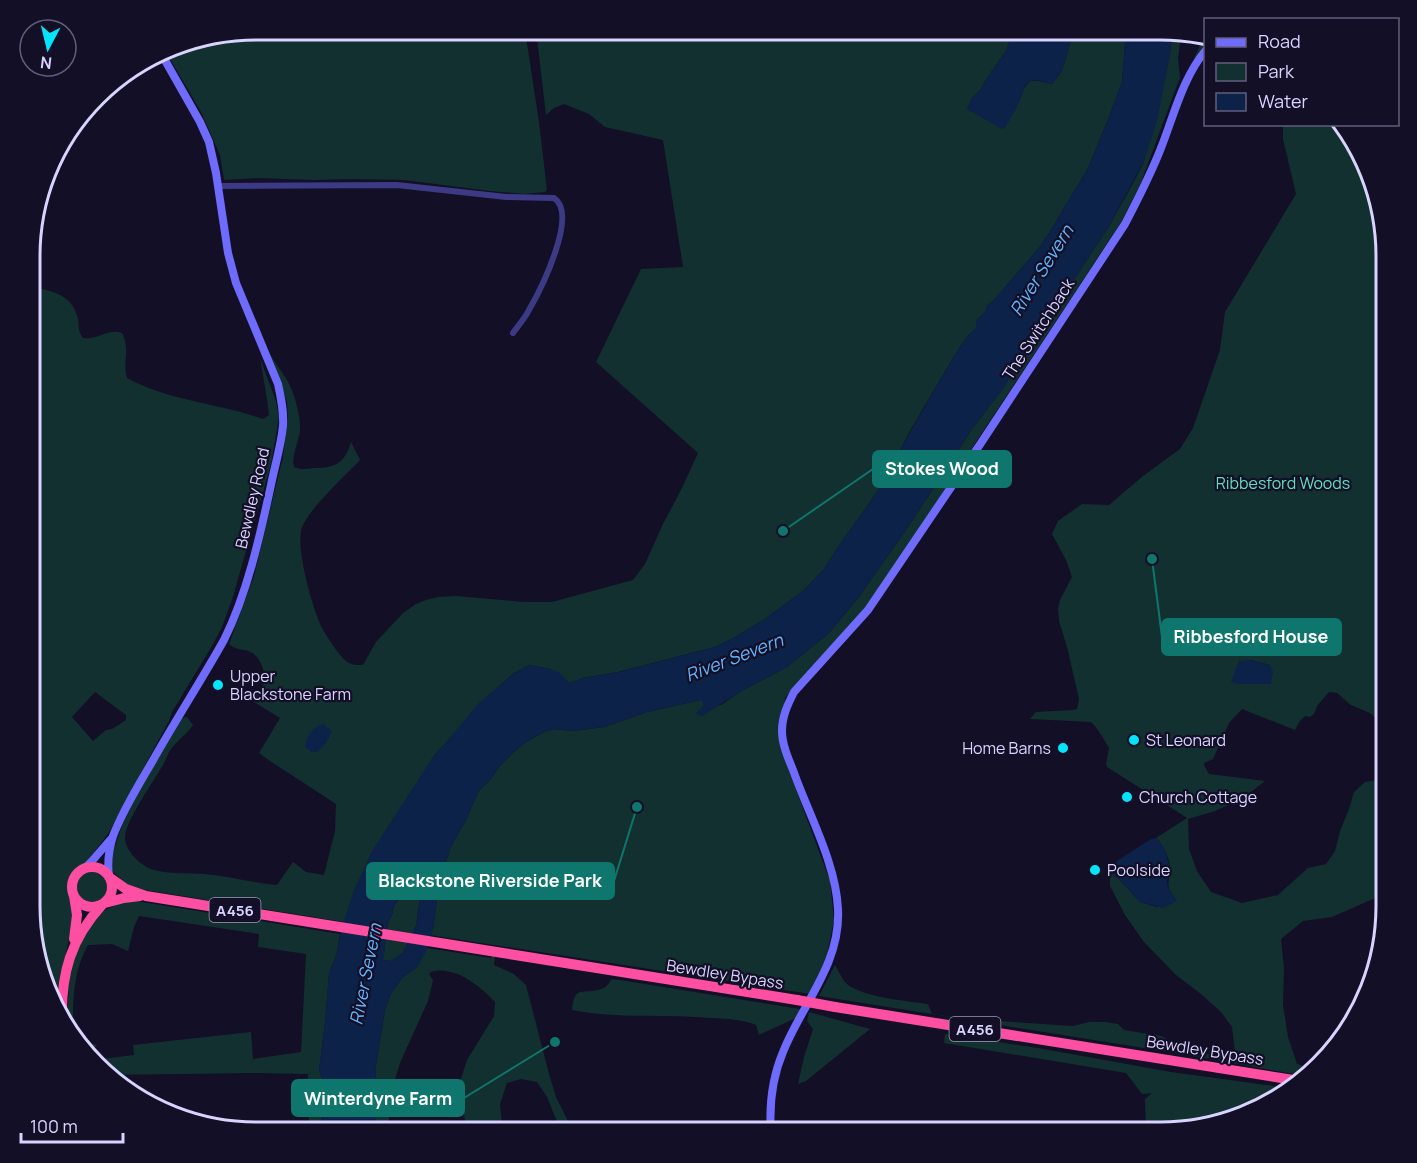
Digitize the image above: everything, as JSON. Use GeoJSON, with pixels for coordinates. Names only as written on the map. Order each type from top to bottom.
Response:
{"type":"FeatureCollection","features":[{"type":"Feature","properties":{"kind":"highway","name":"A456"},"geometry":{"type":"LineString","coordinates":[[83,870],[95,868],[109,877]]}},
{"type":"Feature","properties":{"kind":"highway"},"geometry":{"type":"LineString","coordinates":[[63,1002],[65,977],[77,915],[73,890],[74,878],[83,870]]}},
{"type":"Feature","properties":{"kind":"highway"},"geometry":{"type":"LineString","coordinates":[[72,948],[88,922],[111,893],[109,877]]}},
{"type":"Feature","properties":{"kind":"highway","name":"Bewdley Bypass"},"geometry":{"type":"LineString","coordinates":[[109,877],[126,889],[146,896],[1290,1079]]}},
{"type":"Feature","properties":{"kind":"highway","name":"A456"},"geometry":{"type":"LineString","coordinates":[[74,896],[87,907],[104,904]]}},
{"type":"Feature","properties":{"kind":"highway","name":"Bewdley Bypass"},"geometry":{"type":"LineString","coordinates":[[104,904],[124,898],[146,896]]}},
{"type":"Feature","properties":{"kind":"main road","name":"The Switchback"},"geometry":{"type":"LineString","coordinates":[[770,1122],[775,1073],[788,1040],[830,960],[836,934],[838,910],[829,864],[783,740],[784,713],[794,692],[868,610],[1125,224],[1160,151],[1188,76],[1204,52]]}},
{"type":"Feature","properties":{"kind":"main road","name":"Bewdley Road"},"geometry":{"type":"LineString","coordinates":[[109,877],[107,862],[113,837],[125,810],[232,623],[258,540],[283,424],[282,400],[278,384],[236,284],[228,253],[219,186],[209,142],[165,61]]}},
{"type":"Feature","properties":{"kind":"main road","name":"Bewdley Road"},"geometry":{"type":"LineString","coordinates":[[83,870],[113,837]]}},
{"type":"Feature","properties":{"kind":"street"},"geometry":{"type":"LineString","coordinates":[[219,186],[397,185],[506,197],[554,198],[560,203],[562,217],[558,244],[538,294],[528,313],[513,333]]}},
{"type":"Feature","properties":{"kind":"green space"},"geometry":{"type":"Polygon","coordinates":[[[257,40],[527,40],[547,190],[524,194],[404,180],[259,178],[224,180],[220,155],[201,112],[170,59],[201,48],[229,42],[257,40]]]}},
{"type":"Feature","properties":{"kind":"green space"},"geometry":{"type":"Polygon","coordinates":[[[537,40],[1010,40],[1006,51],[980,90],[971,99],[1019,102],[1024,88],[1030,82],[1052,84],[1062,71],[1071,40],[1125,40],[1122,82],[1088,168],[1039,248],[976,321],[976,328],[966,338],[953,358],[910,431],[884,482],[824,569],[803,591],[765,619],[715,647],[569,683],[550,669],[529,665],[514,673],[487,697],[433,757],[355,888],[344,922],[145,890],[128,885],[112,871],[111,858],[122,826],[137,795],[182,718],[187,717],[193,725],[170,751],[126,831],[126,843],[135,858],[149,868],[160,871],[213,875],[277,885],[293,862],[306,872],[324,875],[335,831],[336,804],[259,753],[280,718],[254,702],[266,679],[258,659],[252,653],[229,644],[254,576],[283,457],[288,418],[287,402],[269,352],[290,385],[298,411],[300,430],[294,467],[299,469],[321,468],[338,463],[346,455],[351,442],[360,460],[310,514],[301,531],[300,541],[306,579],[321,626],[339,654],[347,662],[363,665],[376,642],[403,613],[426,600],[456,596],[552,602],[633,580],[645,564],[698,453],[596,362],[641,269],[683,267],[663,140],[605,127],[589,114],[564,104],[554,108],[546,115],[537,40]]]}},
{"type":"Feature","properties":{"kind":"green space"},"geometry":{"type":"Polygon","coordinates":[[[1171,41],[1180,41],[1178,58],[1180,78],[1140,185],[1121,222],[870,603],[785,698],[782,752],[830,881],[834,920],[826,958],[810,994],[430,935],[433,929],[438,893],[451,846],[478,792],[499,767],[526,742],[554,729],[573,731],[604,727],[647,712],[700,700],[703,701],[703,706],[721,705],[787,667],[828,634],[859,597],[910,524],[972,429],[1004,387],[1051,306],[1073,281],[1108,228],[1143,164],[1170,55],[1171,41]]]}},
{"type":"Feature","properties":{"kind":"green space"},"geometry":{"type":"Polygon","coordinates":[[[1200,45],[1204,45],[1204,46],[1193,60],[1200,45]]]}},
{"type":"Feature","properties":{"kind":"green space","name":"Ribbesford Woods"},"geometry":{"type":"Polygon","coordinates":[[[1283,126],[1333,126],[1348,149],[1360,174],[1375,229],[1376,719],[1370,713],[1351,705],[1337,693],[1329,692],[1317,706],[1314,714],[1310,717],[1305,716],[1295,730],[1242,709],[1229,723],[1213,759],[1204,765],[1209,774],[1265,781],[1242,799],[1215,811],[1188,819],[1189,849],[1197,871],[1211,892],[1242,903],[1278,895],[1308,868],[1326,864],[1335,851],[1354,792],[1365,782],[1376,780],[1376,897],[1332,917],[1303,921],[1281,939],[1284,968],[1283,1005],[1288,1037],[1297,1064],[1305,1067],[1297,1074],[819,996],[835,965],[845,982],[851,987],[872,995],[928,1004],[932,1014],[968,1019],[1073,1026],[1089,1022],[1105,1022],[1118,1024],[1124,1030],[1161,1036],[1199,1052],[1227,1058],[1235,1051],[1232,1027],[1221,1012],[1176,975],[1144,942],[1125,915],[1110,886],[1110,873],[1120,880],[1140,902],[1157,907],[1175,898],[1169,888],[1168,857],[1156,838],[1187,818],[1107,767],[1109,748],[1091,722],[1030,719],[1036,712],[1077,709],[1079,699],[1059,621],[1060,600],[1072,577],[1052,534],[1058,521],[1082,504],[1109,505],[1180,449],[1193,428],[1220,350],[1225,312],[1296,194],[1283,139],[1283,126]],[[1250,660],[1232,681],[1239,684],[1271,684],[1270,665],[1250,660]]]}},
{"type":"Feature","properties":{"kind":"green space"},"geometry":{"type":"Polygon","coordinates":[[[40,289],[61,296],[72,304],[83,338],[93,338],[112,332],[122,333],[126,345],[127,378],[160,392],[263,419],[269,415],[260,358],[276,401],[279,417],[271,464],[232,600],[222,627],[172,712],[108,834],[70,880],[69,892],[73,906],[71,930],[59,994],[48,962],[42,934],[40,906],[40,289]],[[95,692],[72,717],[93,741],[106,730],[126,720],[126,715],[95,692]]]}},
{"type":"Feature","properties":{"kind":"green space"},"geometry":{"type":"Polygon","coordinates":[[[92,872],[103,876],[107,887],[103,898],[92,902],[81,898],[77,887],[81,876],[92,872]]]}},
{"type":"Feature","properties":{"kind":"green space"},"geometry":{"type":"Polygon","coordinates":[[[413,872],[423,876],[416,926],[403,953],[391,961],[384,960],[388,922],[413,872]]]}},
{"type":"Feature","properties":{"kind":"green space"},"geometry":{"type":"Polygon","coordinates":[[[136,901],[340,934],[337,953],[329,974],[319,1070],[323,1082],[321,1122],[309,1122],[308,1074],[121,1075],[104,1059],[134,1055],[133,1045],[251,1032],[253,1059],[301,1052],[306,954],[258,947],[259,934],[139,916],[128,951],[112,944],[88,945],[80,963],[74,990],[72,1019],[68,1011],[69,983],[80,941],[100,914],[120,903],[136,901]]]}},
{"type":"Feature","properties":{"kind":"green space"},"geometry":{"type":"Polygon","coordinates":[[[427,948],[491,958],[495,956],[494,965],[514,974],[526,985],[556,1097],[568,1122],[557,1122],[547,1097],[537,1082],[521,1079],[507,1083],[500,1104],[502,1122],[465,1122],[460,1082],[467,1060],[494,1016],[495,1002],[466,978],[452,972],[442,971],[429,974],[433,980],[428,1001],[400,1063],[393,1086],[388,1122],[375,1122],[376,1065],[385,1010],[391,993],[403,977],[417,967],[427,948]]]}},
{"type":"Feature","properties":{"kind":"green space"},"geometry":{"type":"Polygon","coordinates":[[[612,979],[800,1009],[796,1018],[759,1035],[756,1025],[734,1020],[589,1013],[572,1010],[573,1002],[578,994],[603,988],[612,979]]]}},
{"type":"Feature","properties":{"kind":"green space"},"geometry":{"type":"Polygon","coordinates":[[[809,1012],[870,1029],[806,1081],[798,1084],[813,1029],[807,1021],[809,1012]]]}},
{"type":"Feature","properties":{"kind":"green space"},"geometry":{"type":"Polygon","coordinates":[[[945,1034],[1171,1072],[1279,1087],[1243,1106],[1216,1115],[1188,1121],[1146,1122],[1145,1099],[1152,1093],[1142,1094],[1126,1073],[944,1043],[945,1034]]]}},
{"type":"Feature","properties":{"kind":"water"},"geometry":{"type":"Polygon","coordinates":[[[1010,40],[1071,40],[1062,71],[1052,84],[1035,80],[1026,84],[1016,109],[1005,128],[1002,129],[967,109],[971,99],[980,90],[1006,51],[1010,40]]]}},
{"type":"Feature","properties":{"kind":"water","name":"River Severn"},"geometry":{"type":"Polygon","coordinates":[[[1125,40],[1171,41],[1157,121],[1144,161],[1108,228],[1073,281],[1051,306],[1004,388],[972,429],[859,597],[828,634],[787,667],[740,692],[702,716],[696,713],[703,706],[703,701],[700,700],[647,712],[604,727],[573,731],[554,729],[546,731],[514,752],[478,792],[451,846],[438,893],[433,930],[426,952],[417,967],[403,977],[391,993],[385,1010],[376,1065],[375,1122],[321,1122],[323,1082],[319,1070],[329,974],[337,953],[342,926],[355,888],[372,851],[433,757],[477,705],[514,673],[529,665],[560,673],[569,683],[715,647],[765,619],[803,591],[824,569],[884,482],[953,358],[966,338],[976,328],[976,321],[1039,248],[1049,233],[1088,168],[1122,82],[1125,40]],[[413,872],[394,906],[388,922],[384,960],[391,961],[403,953],[416,926],[423,876],[413,872]]]}},
{"type":"Feature","properties":{"kind":"water"},"geometry":{"type":"Polygon","coordinates":[[[1249,660],[1270,665],[1273,672],[1271,684],[1231,682],[1239,661],[1249,660]]]}},
{"type":"Feature","properties":{"kind":"water"},"geometry":{"type":"Polygon","coordinates":[[[323,724],[332,731],[322,747],[317,752],[312,752],[305,747],[307,739],[313,730],[323,724]]]}},
{"type":"Feature","properties":{"kind":"water"},"geometry":{"type":"Polygon","coordinates":[[[1156,838],[1165,849],[1170,868],[1168,887],[1177,901],[1163,908],[1140,902],[1120,880],[1110,873],[1111,866],[1117,861],[1156,838]]]}},
{"type":"Feature","properties":{"kind":"place","name":"Stokes Wood"},"geometry":{"type":"Point","coordinates":[783,531]}},
{"type":"Feature","properties":{"kind":"place","name":"Ribbesford House"},"geometry":{"type":"Point","coordinates":[1152,559]}},
{"type":"Feature","properties":{"kind":"place","name":"Upper Blackstone Farm"},"geometry":{"type":"Point","coordinates":[218,685]}},
{"type":"Feature","properties":{"kind":"place","name":"St Leonard"},"geometry":{"type":"Point","coordinates":[1134,740]}},
{"type":"Feature","properties":{"kind":"place","name":"Home Barns"},"geometry":{"type":"Point","coordinates":[1063,748]}},
{"type":"Feature","properties":{"kind":"place","name":"Church Cottage"},"geometry":{"type":"Point","coordinates":[1127,797]}},
{"type":"Feature","properties":{"kind":"place","name":"Blackstone Riverside Park"},"geometry":{"type":"Point","coordinates":[637,807]}},
{"type":"Feature","properties":{"kind":"place","name":"Poolside"},"geometry":{"type":"Point","coordinates":[1095,870]}},
{"type":"Feature","properties":{"kind":"place","name":"Winterdyne Farm"},"geometry":{"type":"Point","coordinates":[555,1042]}}]}
